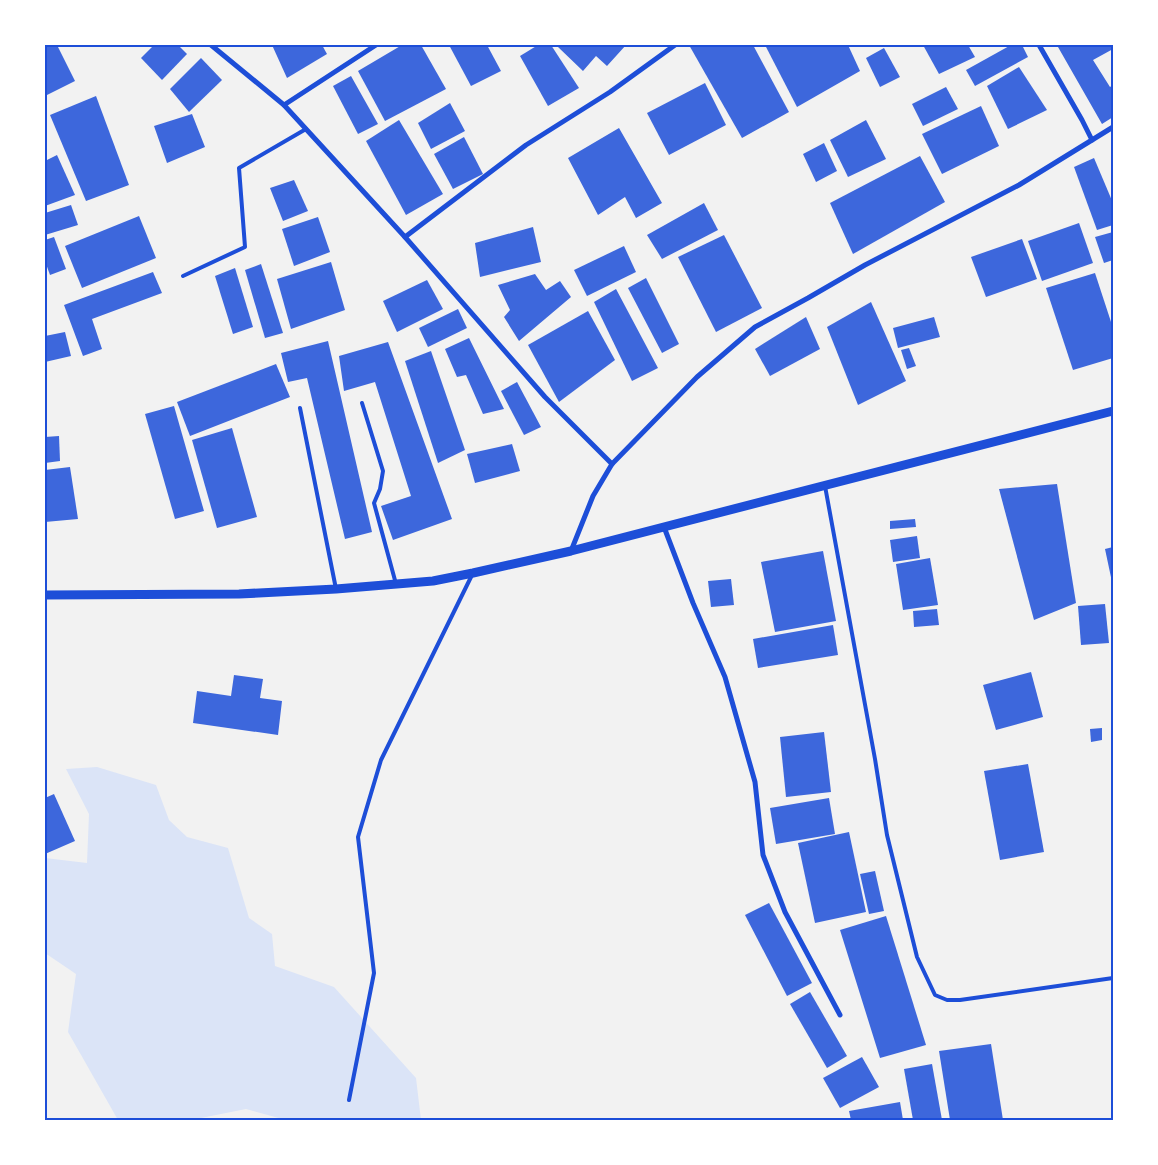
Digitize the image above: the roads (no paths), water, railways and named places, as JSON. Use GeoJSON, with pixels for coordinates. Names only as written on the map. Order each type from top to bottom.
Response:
{"type":"FeatureCollection","features":[{"type":"Feature","properties":{"kind":"street"},"geometry":{"type":"LineString","coordinates":[[211,45],[284,105],[405,237],[546,397],[612,464]]}},
{"type":"Feature","properties":{"kind":"street"},"geometry":{"type":"LineString","coordinates":[[284,105],[376,45]]}},
{"type":"Feature","properties":{"kind":"street"},"geometry":{"type":"LineString","coordinates":[[405,237],[526,145],[610,92],[675,45]]}},
{"type":"Feature","properties":{"kind":"street"},"geometry":{"type":"LineString","coordinates":[[1039,45],[1092,140]]}},
{"type":"Feature","properties":{"kind":"street"},"geometry":{"type":"LineString","coordinates":[[571,551],[592,496],[612,464],[696,377],[755,327],[865,264],[1019,185],[1113,127]]}},
{"type":"Feature","properties":{"kind":"street"},"geometry":{"type":"LineString","coordinates":[[45,595],[239,594],[336,590],[433,580],[571,551],[1113,411]]}},
{"type":"Feature","properties":{"kind":"street"},"geometry":{"type":"LineString","coordinates":[[664,527],[693,604],[725,677],[755,782],[763,855],[786,912],[840,1015]]}},
{"type":"Feature","properties":{"kind":"lane"},"geometry":{"type":"LineString","coordinates":[[183,276],[245,247],[239,168],[306,129]]}},
{"type":"Feature","properties":{"kind":"lane"},"geometry":{"type":"LineString","coordinates":[[362,403],[383,471],[380,489],[374,503],[396,584]]}},
{"type":"Feature","properties":{"kind":"lane"},"geometry":{"type":"LineString","coordinates":[[300,408],[336,590]]}},
{"type":"Feature","properties":{"kind":"lane"},"geometry":{"type":"LineString","coordinates":[[825,486],[887,835],[917,957],[935,995],[947,1000],[960,1000],[1113,978]]}},
{"type":"Feature","properties":{"kind":"lane"},"geometry":{"type":"LineString","coordinates":[[349,1100],[374,973],[358,837],[381,760],[473,573]]}}]}
